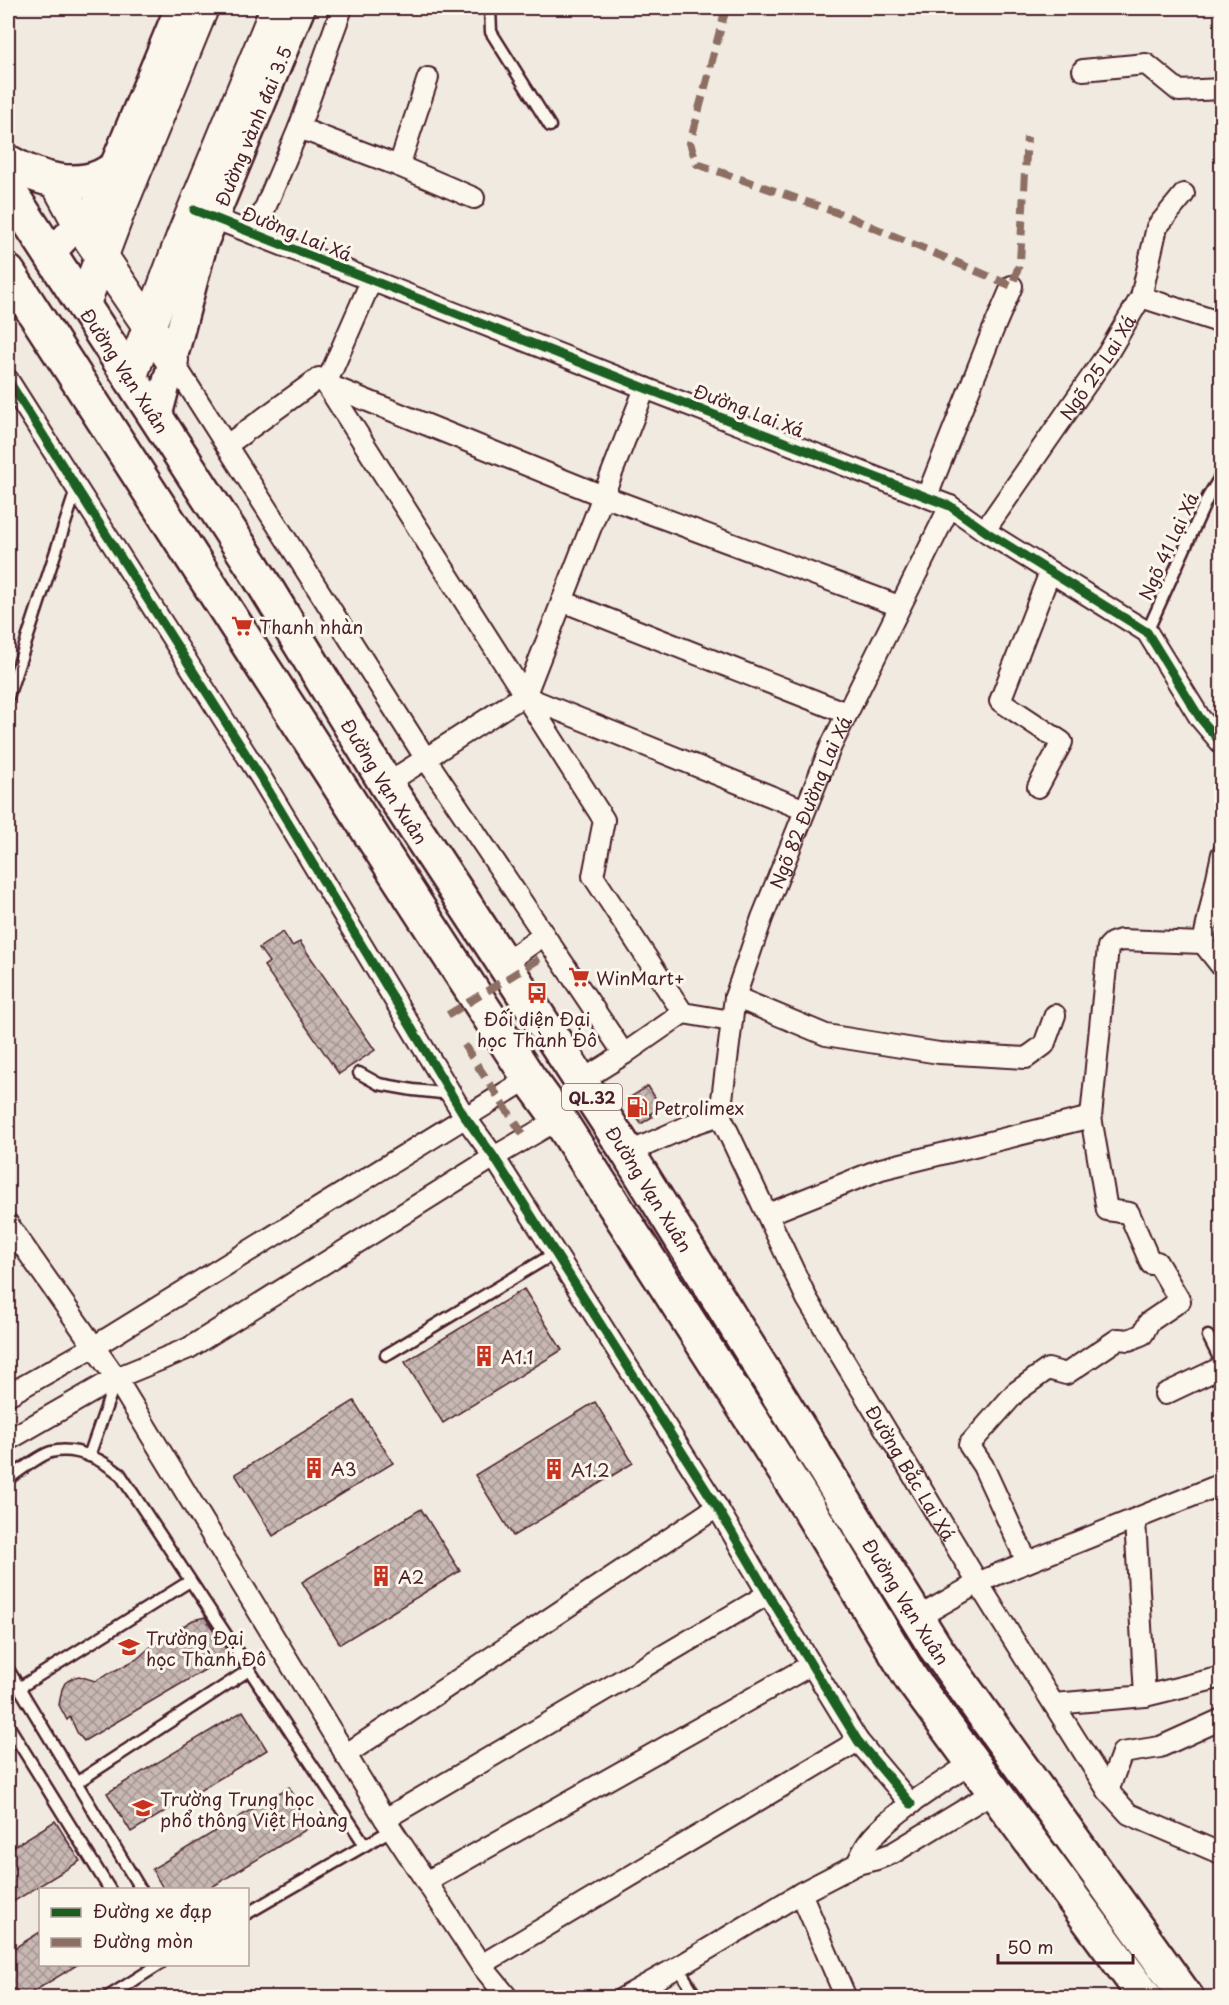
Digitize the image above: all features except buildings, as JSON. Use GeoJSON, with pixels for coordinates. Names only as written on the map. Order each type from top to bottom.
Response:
{"type":"FeatureCollection","features":[{"type":"Feature","properties":{"kind":"highway"},"geometry":{"type":"LineString","coordinates":[[8,162],[37,176],[56,181],[79,182],[100,177],[142,152]]}},
{"type":"Feature","properties":{"kind":"highway","name":"Đường Vạn Xuân"},"geometry":{"type":"LineString","coordinates":[[8,189],[252,565],[386,784],[628,1153],[935,1647],[1187,1998]]}},
{"type":"Feature","properties":{"kind":"highway","name":"Đường Vạn Xuân"},"geometry":{"type":"LineString","coordinates":[[8,272],[214,590],[269,680],[529,1078],[559,1119],[807,1506],[912,1680],[1146,1998]]}},
{"type":"Feature","properties":{"kind":"highway"},"geometry":{"type":"LineString","coordinates":[[214,590],[252,565]]}},
{"type":"Feature","properties":{"kind":"main road"},"geometry":{"type":"LineString","coordinates":[[50,254],[99,202],[179,8]]}},
{"type":"Feature","properties":{"kind":"main road"},"geometry":{"type":"LineString","coordinates":[[83,306],[142,152],[202,8]]}},
{"type":"Feature","properties":{"kind":"main road","name":"Đường vành đai 3.5"},"geometry":{"type":"LineString","coordinates":[[156,419],[203,245],[204,214],[277,8]]}},
{"type":"Feature","properties":{"kind":"main road","name":"Đường vành đai 3.5"},"geometry":{"type":"LineString","coordinates":[[130,378],[150,325],[301,8]]}},
{"type":"Feature","properties":{"kind":"main road"},"geometry":{"type":"LineString","coordinates":[[56,181],[79,223],[172,360]]}},
{"type":"Feature","properties":{"kind":"street"},"geometry":{"type":"LineString","coordinates":[[254,234],[299,128],[342,8]]}},
{"type":"Feature","properties":{"kind":"street"},"geometry":{"type":"LineString","coordinates":[[1083,70],[1146,64],[1179,91],[1221,89]]}},
{"type":"Feature","properties":{"kind":"street"},"geometry":{"type":"LineString","coordinates":[[399,166],[428,78]]}},
{"type":"Feature","properties":{"kind":"street"},"geometry":{"type":"LineString","coordinates":[[299,128],[399,166],[474,198]]}},
{"type":"Feature","properties":{"kind":"street","name":"Ngõ 25 Lai Xá"},"geometry":{"type":"LineString","coordinates":[[985,530],[1108,353],[1141,297],[1157,226],[1184,194]]}},
{"type":"Feature","properties":{"kind":"street","name":"Đường Lai Xá"},"geometry":{"type":"LineString","coordinates":[[204,214],[950,506],[1147,632],[1200,718],[1221,744]]}},
{"type":"Feature","properties":{"kind":"street"},"geometry":{"type":"LineString","coordinates":[[326,384],[371,281]]}},
{"type":"Feature","properties":{"kind":"street"},"geometry":{"type":"LineString","coordinates":[[927,496],[1012,286]]}},
{"type":"Feature","properties":{"kind":"street"},"geometry":{"type":"LineString","coordinates":[[1141,297],[1221,323]]}},
{"type":"Feature","properties":{"kind":"street"},"geometry":{"type":"LineString","coordinates":[[172,360],[426,759],[624,1054]]}},
{"type":"Feature","properties":{"kind":"street"},"geometry":{"type":"LineString","coordinates":[[227,445],[319,378],[326,384],[604,820],[592,876],[683,1013]]}},
{"type":"Feature","properties":{"kind":"street"},"geometry":{"type":"LineString","coordinates":[[8,380],[263,781],[465,1117],[494,1157],[717,1507],[858,1741],[911,1804]]}},
{"type":"Feature","properties":{"kind":"street"},"geometry":{"type":"LineString","coordinates":[[326,384],[603,496],[899,606]]}},
{"type":"Feature","properties":{"kind":"street"},"geometry":{"type":"LineString","coordinates":[[386,784],[526,696],[645,388]]}},
{"type":"Feature","properties":{"kind":"street","name":"Ngõ 82 Đường Lai Xá"},"geometry":{"type":"LineString","coordinates":[[720,1115],[735,997],[762,918],[804,810],[846,713],[950,506]]}},
{"type":"Feature","properties":{"kind":"street"},"geometry":{"type":"LineString","coordinates":[[1038,787],[1062,742],[1000,702],[1050,572]]}},
{"type":"Feature","properties":{"kind":"street"},"geometry":{"type":"LineString","coordinates":[[561,601],[846,713]]}},
{"type":"Feature","properties":{"kind":"street"},"geometry":{"type":"LineString","coordinates":[[526,696],[804,810]]}},
{"type":"Feature","properties":{"kind":"street"},"geometry":{"type":"LineString","coordinates":[[1221,854],[1203,943],[1221,967]]}},
{"type":"Feature","properties":{"kind":"street"},"geometry":{"type":"LineString","coordinates":[[504,963],[544,935]]}},
{"type":"Feature","properties":{"kind":"street"},"geometry":{"type":"LineString","coordinates":[[1027,1562],[983,1466],[969,1445],[1016,1392],[1048,1369],[1066,1374],[1118,1339],[1129,1340],[1143,1334],[1149,1322],[1180,1301],[1154,1263],[1129,1213],[1107,1210],[1091,1118],[1108,947],[1120,940],[1203,943]]}},
{"type":"Feature","properties":{"kind":"street"},"geometry":{"type":"LineString","coordinates":[[735,997],[826,1035],[939,1053],[1026,1058],[1044,1046],[1055,1015]]}},
{"type":"Feature","properties":{"kind":"street"},"geometry":{"type":"LineString","coordinates":[[581,1081],[683,1013],[731,1021]]}},
{"type":"Feature","properties":{"kind":"street"},"geometry":{"type":"LineString","coordinates":[[8,1395],[95,1346],[529,1078]]}},
{"type":"Feature","properties":{"kind":"street"},"geometry":{"type":"LineString","coordinates":[[628,1153],[693,1124],[720,1115]]}},
{"type":"Feature","properties":{"kind":"street","name":"Đường Bắc Lai Xá"},"geometry":{"type":"LineString","coordinates":[[720,1115],[807,1299],[978,1583],[1108,1791],[1129,1814],[1221,1854]]}},
{"type":"Feature","properties":{"kind":"street"},"geometry":{"type":"LineString","coordinates":[[768,1214],[881,1169],[1091,1118]]}},
{"type":"Feature","properties":{"kind":"street"},"geometry":{"type":"LineString","coordinates":[[8,1440],[116,1378],[189,1348],[494,1157],[559,1119]]}},
{"type":"Feature","properties":{"kind":"street"},"geometry":{"type":"LineString","coordinates":[[8,1224],[116,1378],[345,1755],[481,1965],[508,1998]]}},
{"type":"Feature","properties":{"kind":"street"},"geometry":{"type":"LineString","coordinates":[[1165,1394],[1221,1365]]}},
{"type":"Feature","properties":{"kind":"street"},"geometry":{"type":"LineString","coordinates":[[917,1618],[978,1583],[1221,1484]]}},
{"type":"Feature","properties":{"kind":"street"},"geometry":{"type":"LineString","coordinates":[[345,1755],[717,1507]]}},
{"type":"Feature","properties":{"kind":"street"},"geometry":{"type":"LineString","coordinates":[[1135,1520],[1145,1696]]}},
{"type":"Feature","properties":{"kind":"street"},"geometry":{"type":"LineString","coordinates":[[389,1824],[768,1594]]}},
{"type":"Feature","properties":{"kind":"street"},"geometry":{"type":"LineString","coordinates":[[426,1882],[811,1665]]}},
{"type":"Feature","properties":{"kind":"street"},"geometry":{"type":"LineString","coordinates":[[1054,1704],[1145,1696],[1221,1677]]}},
{"type":"Feature","properties":{"kind":"street"},"geometry":{"type":"LineString","coordinates":[[1108,1791],[1122,1753],[1160,1748],[1221,1719]]}},
{"type":"Feature","properties":{"kind":"street"},"geometry":{"type":"LineString","coordinates":[[481,1965],[858,1741]]}},
{"type":"Feature","properties":{"kind":"street"},"geometry":{"type":"LineString","coordinates":[[857,1864],[869,1842],[883,1827],[911,1804],[973,1762]]}},
{"type":"Feature","properties":{"kind":"street"},"geometry":{"type":"LineString","coordinates":[[623,1998],[801,1893],[857,1864],[893,1853],[994,1791]]}},
{"type":"Feature","properties":{"kind":"street"},"geometry":{"type":"LineString","coordinates":[[801,1893],[846,1998]]}},
{"type":"Feature","properties":{"kind":"lane"},"geometry":{"type":"LineString","coordinates":[[490,8],[491,32],[550,126]]}},
{"type":"Feature","properties":{"kind":"lane","name":"Ngõ 41 Lại Xá"},"geometry":{"type":"LineString","coordinates":[[1147,632],[1208,497],[1221,474]]}},
{"type":"Feature","properties":{"kind":"lane"},"geometry":{"type":"LineString","coordinates":[[8,697],[77,487]]}},
{"type":"Feature","properties":{"kind":"lane"},"geometry":{"type":"LineString","coordinates":[[359,1073],[379,1084],[452,1094]]}},
{"type":"Feature","properties":{"kind":"lane"},"geometry":{"type":"LineString","coordinates":[[386,1355],[555,1253]]}},
{"type":"Feature","properties":{"kind":"lane"},"geometry":{"type":"LineString","coordinates":[[1208,1336],[1221,1365]]}},
{"type":"Feature","properties":{"kind":"lane"},"geometry":{"type":"LineString","coordinates":[[89,1456],[116,1378]]}},
{"type":"Feature","properties":{"kind":"lane"},"geometry":{"type":"LineString","coordinates":[[8,1479],[50,1452],[66,1451],[89,1456],[106,1463],[120,1474],[365,1845]]}},
{"type":"Feature","properties":{"kind":"lane"},"geometry":{"type":"LineString","coordinates":[[19,1688],[190,1581]]}},
{"type":"Feature","properties":{"kind":"lane"},"geometry":{"type":"LineString","coordinates":[[8,1669],[140,1888]]}},
{"type":"Feature","properties":{"kind":"lane"},"geometry":{"type":"LineString","coordinates":[[76,1783],[249,1670]]}},
{"type":"Feature","properties":{"kind":"lane"},"geometry":{"type":"LineString","coordinates":[[8,1725],[109,1888]]}},
{"type":"Feature","properties":{"kind":"lane"},"geometry":{"type":"LineString","coordinates":[[249,1912],[365,1845],[389,1824]]}},
{"type":"Feature","properties":{"kind":"lane"},"geometry":{"type":"LineString","coordinates":[[106,1998],[156,1966]]}},
{"type":"Feature","properties":{"kind":"lane"},"geometry":{"type":"LineString","coordinates":[[678,1967],[697,1998]]}},
{"type":"Feature","properties":{"kind":"marked path"},"geometry":{"type":"LineString","coordinates":[[726,8],[690,143],[697,164],[844,215],[1012,286],[1020,262],[1027,137]]}},
{"type":"Feature","properties":{"kind":"marked path"},"geometry":{"type":"LineString","coordinates":[[448,1015],[539,959]]}},
{"type":"Feature","properties":{"kind":"marked path"},"geometry":{"type":"LineString","coordinates":[[464,1045],[526,1139]]}},
{"type":"Feature","properties":{"kind":"cycle path"},"geometry":{"type":"LineString","coordinates":[[194,210],[950,506],[988,533],[1147,632],[1200,718],[1222,744]]}},
{"type":"Feature","properties":{"kind":"cycle path"},"geometry":{"type":"LineString","coordinates":[[8,380],[263,781],[465,1117],[494,1157],[717,1507],[858,1741],[911,1804]]}},
{"type":"Feature","properties":{"kind":"place","name":"Thanh nhàn"},"geometry":{"type":"Point","coordinates":[242,626]}},
{"type":"Feature","properties":{"kind":"place","name":"WinMart+"},"geometry":{"type":"Point","coordinates":[579,977]}},
{"type":"Feature","properties":{"kind":"place","name":"Đối diện Đại học Thành Đô"},"geometry":{"type":"Point","coordinates":[537,993]}},
{"type":"Feature","properties":{"kind":"place","name":"Petrolimex"},"geometry":{"type":"Point","coordinates":[637,1107]}},
{"type":"Feature","properties":{"kind":"place","name":"A1.1"},"geometry":{"type":"Point","coordinates":[484,1356]}},
{"type":"Feature","properties":{"kind":"place","name":"A3"},"geometry":{"type":"Point","coordinates":[314,1468]}},
{"type":"Feature","properties":{"kind":"place","name":"A1.2"},"geometry":{"type":"Point","coordinates":[554,1469]}},
{"type":"Feature","properties":{"kind":"place","name":"A2"},"geometry":{"type":"Point","coordinates":[381,1576]}},
{"type":"Feature","properties":{"kind":"place","name":"Trường Đại học Thành Đô"},"geometry":{"type":"Point","coordinates":[129,1647]}},
{"type":"Feature","properties":{"kind":"place","name":"Trường Trung học phổ thông Việt Hoàng"},"geometry":{"type":"Point","coordinates":[143,1808]}}]}
